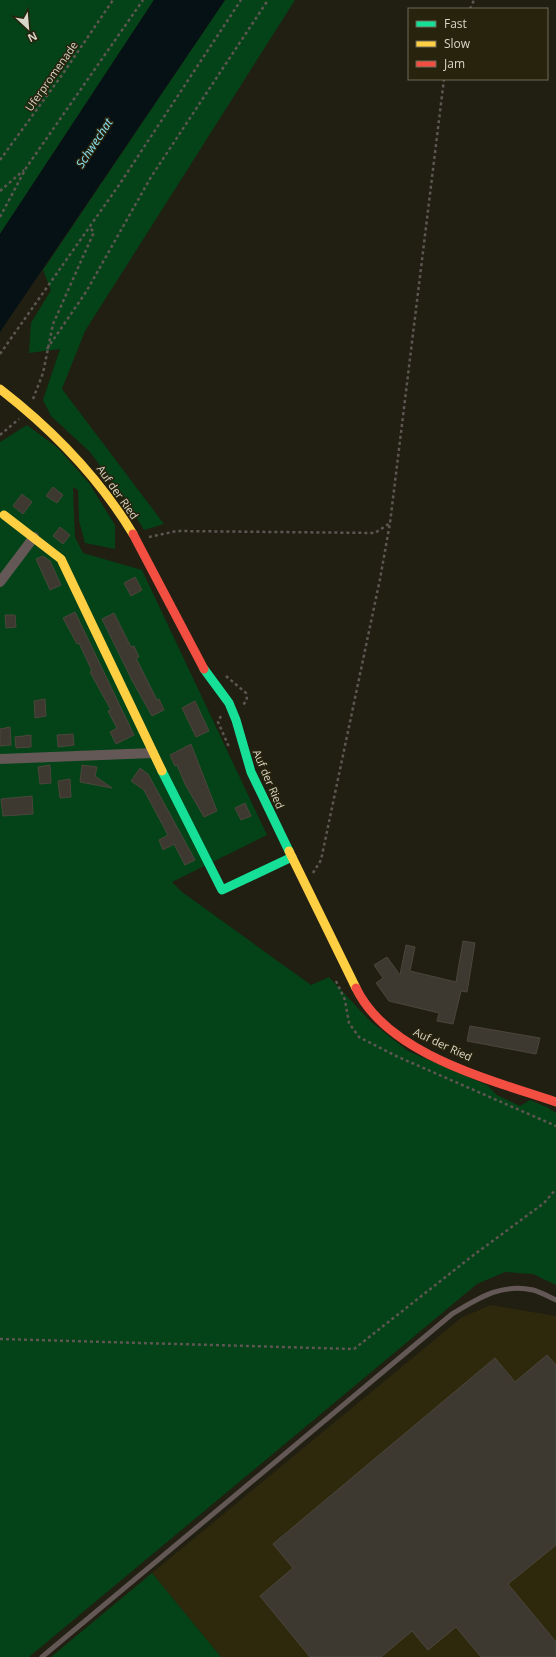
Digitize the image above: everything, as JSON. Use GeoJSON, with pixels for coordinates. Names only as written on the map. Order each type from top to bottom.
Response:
{"type":"FeatureCollection","features":[{"type":"Feature","properties":{"kind":"main road","name":"Auf der Ried"},"geometry":{"type":"LineString","coordinates":[[0,389],[28,411],[73,453],[96,478],[137,543],[210,679],[228,701],[238,724],[242,745],[251,772],[357,991],[378,1019],[414,1046],[442,1060],[556,1102]]}},
{"type":"Feature","properties":{"kind":"main road"},"geometry":{"type":"LineString","coordinates":[[4,515],[61,559],[153,753],[222,890],[292,857]]}},
{"type":"Feature","properties":{"kind":"street"},"geometry":{"type":"LineString","coordinates":[[0,582],[34,537]]}},
{"type":"Feature","properties":{"kind":"street"},"geometry":{"type":"LineString","coordinates":[[0,759],[153,753]]}},
{"type":"Feature","properties":{"kind":"lane"},"geometry":{"type":"LineString","coordinates":[[42,1657],[452,1314],[487,1294],[510,1288],[534,1290],[556,1300]]}},
{"type":"Feature","properties":{"kind":"path","name":"Uferpromenade"},"geometry":{"type":"LineString","coordinates":[[0,160],[62,75],[113,0]]}},
{"type":"Feature","properties":{"kind":"path"},"geometry":{"type":"LineString","coordinates":[[0,216],[26,168],[144,0]]}},
{"type":"Feature","properties":{"kind":"path"},"geometry":{"type":"LineString","coordinates":[[0,354],[119,185],[241,0]]}},
{"type":"Feature","properties":{"kind":"path"},"geometry":{"type":"LineString","coordinates":[[47,349],[86,292],[151,177],[268,0]]}},
{"type":"Feature","properties":{"kind":"path"},"geometry":{"type":"LineString","coordinates":[[304,881],[312,874],[321,860],[380,579],[390,523],[444,80]]}},
{"type":"Feature","properties":{"kind":"path"},"geometry":{"type":"LineString","coordinates":[[0,191],[26,168]]}},
{"type":"Feature","properties":{"kind":"path"},"geometry":{"type":"LineString","coordinates":[[0,435],[28,411],[43,373],[53,324],[94,232],[89,227]]}},
{"type":"Feature","properties":{"kind":"path"},"geometry":{"type":"LineString","coordinates":[[137,543],[154,535],[177,531],[375,533],[390,523]]}},
{"type":"Feature","properties":{"kind":"path"},"geometry":{"type":"LineString","coordinates":[[0,1338],[354,1349],[471,1257],[544,1203],[556,1189]]}},
{"type":"Feature","properties":{"kind":"shaded area"},"geometry":{"type":"Polygon","coordinates":[[[490,1305],[556,1316],[556,1657],[221,1657],[152,1573],[461,1318],[490,1305]]]}},
{"type":"Feature","properties":{"kind":"green space"},"geometry":{"type":"Polygon","coordinates":[[[0,0],[154,0],[0,234],[0,0]]]}},
{"type":"Feature","properties":{"kind":"green space"},"geometry":{"type":"Polygon","coordinates":[[[225,0],[295,0],[85,331],[62,389],[164,524],[144,530],[126,500],[90,452],[51,416],[43,400],[60,349],[29,353],[31,323],[51,290],[43,270],[225,0]]]}},
{"type":"Feature","properties":{"kind":"green space"},"geometry":{"type":"Polygon","coordinates":[[[27,425],[58,448],[89,483],[115,525],[115,549],[85,543],[79,521],[78,490],[73,487],[75,537],[83,553],[142,570],[267,835],[172,882],[182,892],[311,985],[329,977],[370,1021],[408,1051],[487,1085],[497,1095],[520,1106],[530,1100],[547,1107],[556,1113],[556,1285],[533,1274],[505,1272],[477,1284],[29,1657],[0,1657],[0,442],[27,425]]]}},
{"type":"Feature","properties":{"kind":"green space"},"geometry":{"type":"Polygon","coordinates":[[[152,1573],[221,1657],[51,1657],[152,1573]]]}},
{"type":"Feature","properties":{"kind":"water","name":"Schwechat"},"geometry":{"type":"Polygon","coordinates":[[[154,0],[225,0],[0,332],[0,234],[154,0]]]}},
{"type":"Feature","properties":{"kind":"building"},"geometry":{"type":"Polygon","coordinates":[[[53,487],[63,495],[57,503],[46,496],[53,487]]]}},
{"type":"Feature","properties":{"kind":"building"},"geometry":{"type":"Polygon","coordinates":[[[22,494],[32,502],[23,514],[13,506],[22,494]]]}},
{"type":"Feature","properties":{"kind":"building"},"geometry":{"type":"Polygon","coordinates":[[[60,527],[70,535],[63,544],[53,536],[60,527]]]}},
{"type":"Feature","properties":{"kind":"building"},"geometry":{"type":"Polygon","coordinates":[[[43,556],[50,561],[61,585],[50,590],[36,559],[43,556]]]}},
{"type":"Feature","properties":{"kind":"building"},"geometry":{"type":"Polygon","coordinates":[[[135,577],[142,590],[131,596],[124,583],[135,577]]]}},
{"type":"Feature","properties":{"kind":"building"},"geometry":{"type":"Polygon","coordinates":[[[75,612],[134,735],[116,744],[110,732],[117,728],[108,711],[111,710],[90,672],[92,671],[79,643],[77,644],[63,618],[75,612]]]}},
{"type":"Feature","properties":{"kind":"building"},"geometry":{"type":"Polygon","coordinates":[[[114,613],[131,647],[134,646],[139,657],[136,658],[157,700],[159,699],[164,710],[152,716],[133,682],[102,619],[114,613]]]}},
{"type":"Feature","properties":{"kind":"building"},"geometry":{"type":"Polygon","coordinates":[[[5,615],[15,615],[16,627],[6,628],[5,615]]]}},
{"type":"Feature","properties":{"kind":"building"},"geometry":{"type":"Polygon","coordinates":[[[45,699],[46,716],[35,718],[34,701],[45,699]]]}},
{"type":"Feature","properties":{"kind":"building"},"geometry":{"type":"Polygon","coordinates":[[[195,701],[209,731],[196,737],[182,708],[195,701]]]}},
{"type":"Feature","properties":{"kind":"building"},"geometry":{"type":"Polygon","coordinates":[[[10,727],[11,745],[0,746],[0,729],[10,727]]]}},
{"type":"Feature","properties":{"kind":"building"},"geometry":{"type":"Polygon","coordinates":[[[73,734],[74,745],[58,747],[57,735],[73,734]]]}},
{"type":"Feature","properties":{"kind":"building"},"geometry":{"type":"Polygon","coordinates":[[[31,735],[31,747],[16,748],[15,737],[31,735]]]}},
{"type":"Feature","properties":{"kind":"building"},"geometry":{"type":"Polygon","coordinates":[[[191,744],[217,811],[204,817],[185,784],[177,765],[175,766],[170,755],[191,744]]]}},
{"type":"Feature","properties":{"kind":"building"},"geometry":{"type":"Polygon","coordinates":[[[50,765],[51,783],[40,784],[38,767],[50,765]]]}},
{"type":"Feature","properties":{"kind":"building"},"geometry":{"type":"Polygon","coordinates":[[[82,765],[97,767],[95,776],[112,788],[80,782],[82,765]]]}},
{"type":"Feature","properties":{"kind":"building"},"geometry":{"type":"Polygon","coordinates":[[[140,768],[148,774],[195,860],[185,865],[174,844],[163,850],[159,840],[168,835],[144,790],[131,781],[140,768]]]}},
{"type":"Feature","properties":{"kind":"building"},"geometry":{"type":"Polygon","coordinates":[[[70,779],[71,797],[60,798],[58,781],[70,779]]]}},
{"type":"Feature","properties":{"kind":"building"},"geometry":{"type":"Polygon","coordinates":[[[32,796],[33,814],[3,816],[1,799],[32,796]]]}},
{"type":"Feature","properties":{"kind":"building"},"geometry":{"type":"Polygon","coordinates":[[[245,803],[251,816],[241,820],[235,808],[245,803]]]}},
{"type":"Feature","properties":{"kind":"building"},"geometry":{"type":"Polygon","coordinates":[[[463,941],[475,943],[467,992],[461,991],[453,1024],[437,1021],[439,1013],[389,1001],[376,983],[383,978],[374,965],[387,957],[400,975],[406,945],[415,947],[410,971],[456,982],[463,941]]]}},
{"type":"Feature","properties":{"kind":"building"},"geometry":{"type":"Polygon","coordinates":[[[470,1026],[540,1038],[536,1054],[467,1041],[470,1026]]]}},
{"type":"Feature","properties":{"kind":"building"},"geometry":{"type":"Polygon","coordinates":[[[547,1355],[556,1365],[556,1545],[508,1584],[556,1642],[556,1657],[481,1657],[456,1627],[428,1650],[412,1631],[381,1657],[310,1657],[260,1596],[293,1568],[273,1544],[495,1358],[515,1382],[547,1355]]]}},
{"type":"Feature","properties":{"kind":"traffic: fast"},"geometry":{"type":"LineString","coordinates":[[204,669],[229,703],[236,720],[251,772],[289,851]]}},
{"type":"Feature","properties":{"kind":"traffic: fast"},"geometry":{"type":"LineString","coordinates":[[162,771],[222,890],[292,857]]}},
{"type":"Feature","properties":{"kind":"traffic: slow"},"geometry":{"type":"LineString","coordinates":[[0,389],[38,421],[90,473],[133,534]]}},
{"type":"Feature","properties":{"kind":"traffic: slow"},"geometry":{"type":"LineString","coordinates":[[4,515],[61,559],[162,771]]}},
{"type":"Feature","properties":{"kind":"traffic: slow"},"geometry":{"type":"LineString","coordinates":[[289,851],[356,988]]}},
{"type":"Feature","properties":{"kind":"traffic: jam"},"geometry":{"type":"LineString","coordinates":[[133,534],[204,669]]}},
{"type":"Feature","properties":{"kind":"traffic: jam"},"geometry":{"type":"LineString","coordinates":[[356,988],[371,1011],[392,1031],[416,1048],[473,1074],[556,1102]]}}]}
